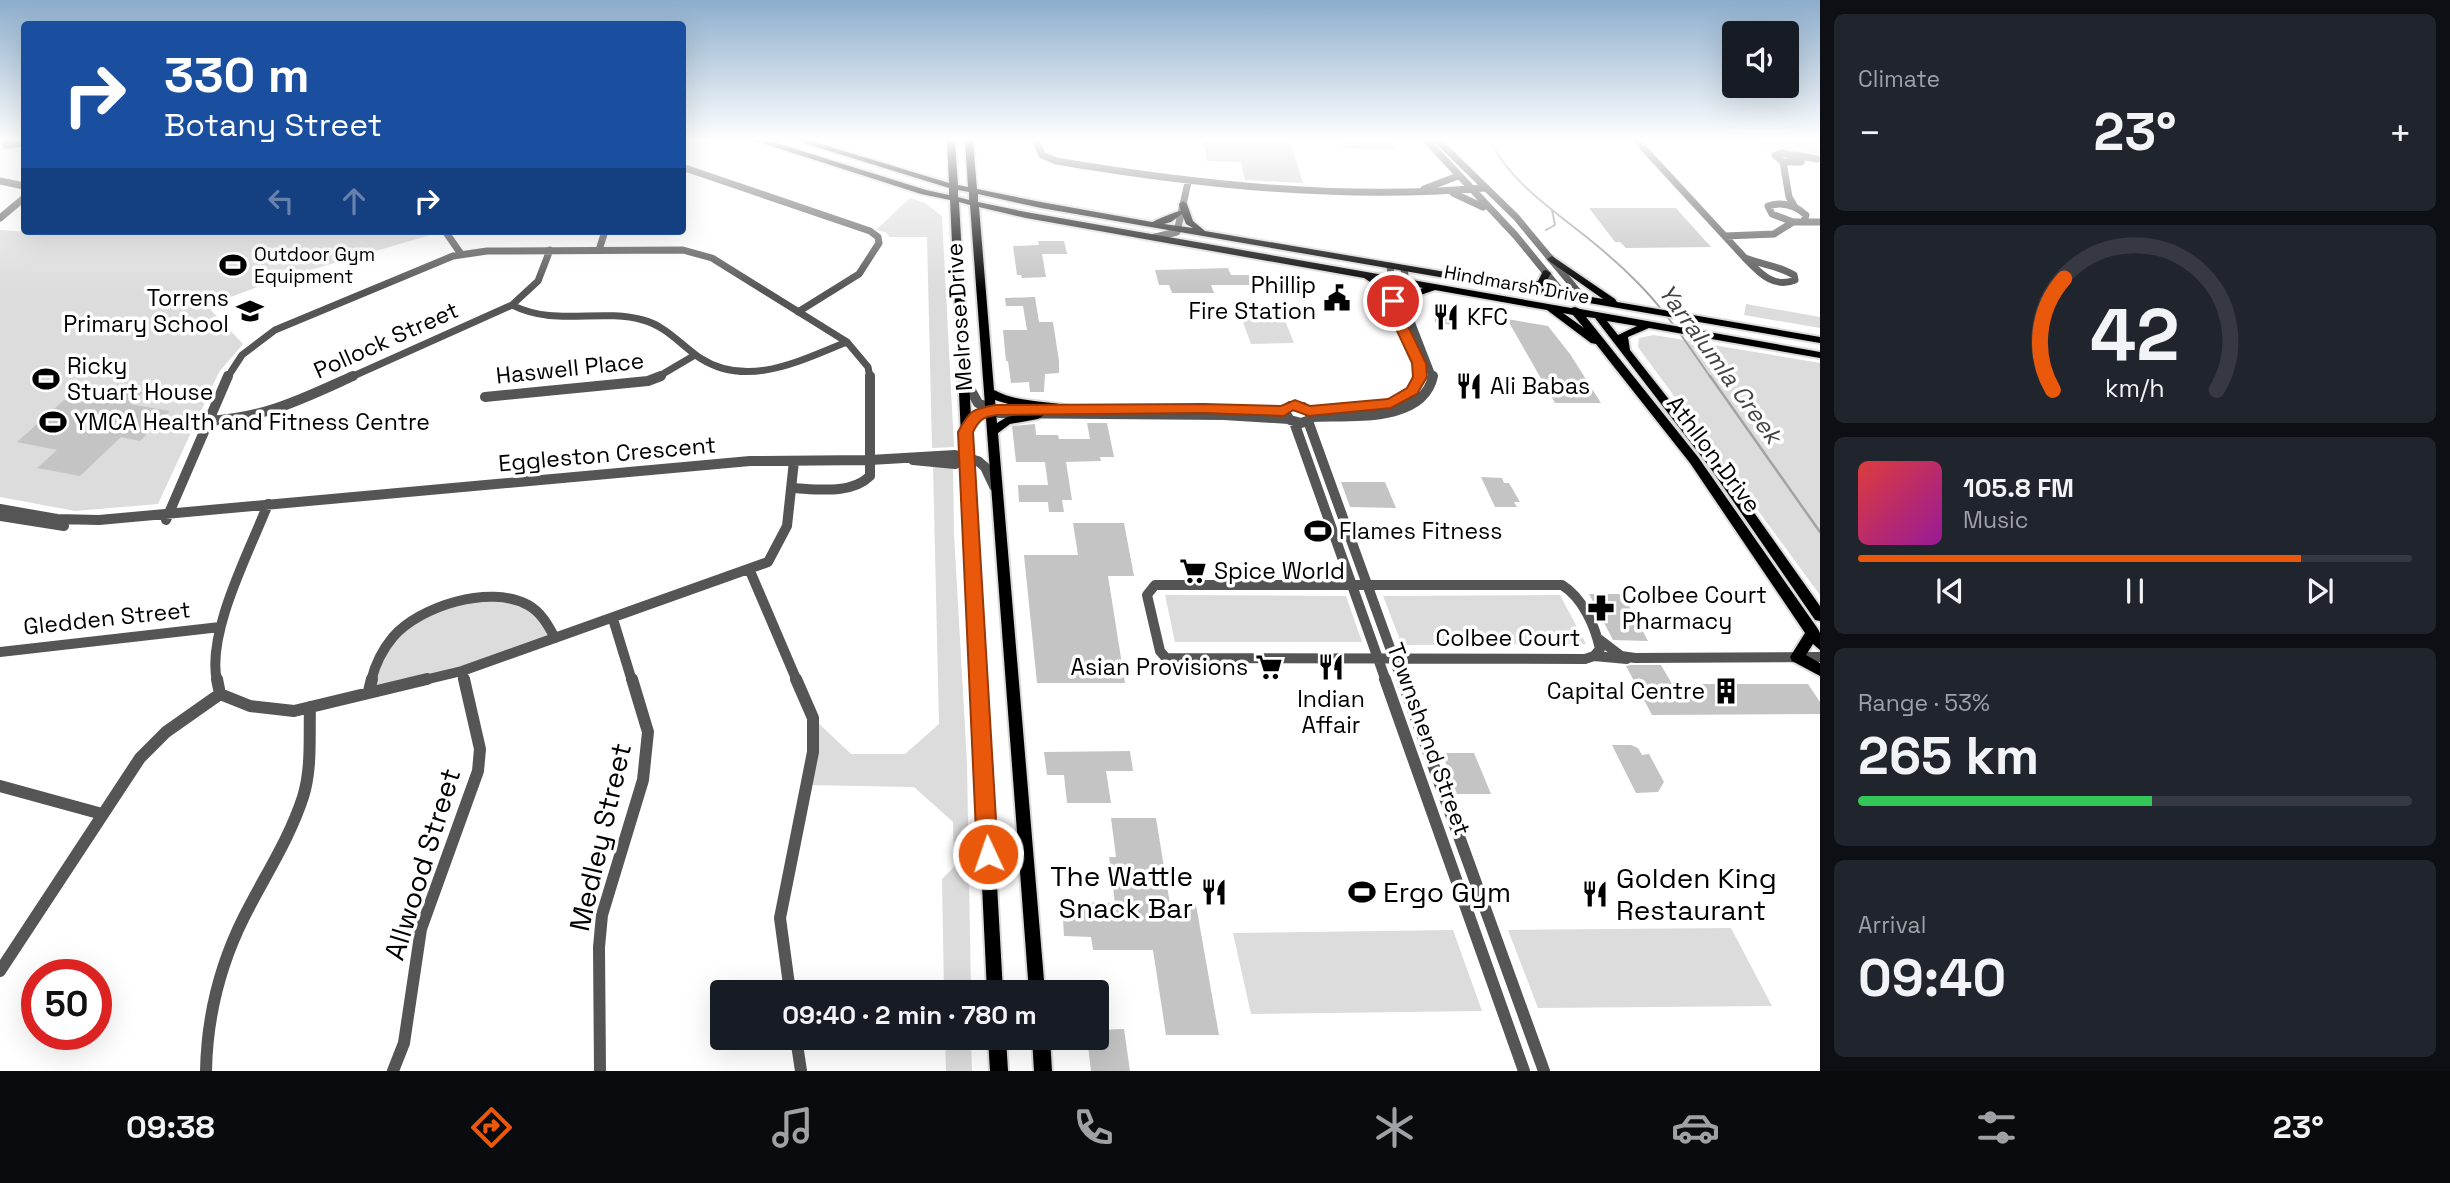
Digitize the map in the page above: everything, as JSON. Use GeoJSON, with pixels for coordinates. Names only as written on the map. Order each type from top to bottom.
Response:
{"type":"FeatureCollection","features":[{"type":"Feature","properties":{"kind":"main road","name":"Hindmarsh Drive"},"geometry":{"type":"LineString","coordinates":[[921,191],[1026,215],[1820,355]]}},
{"type":"Feature","properties":{"kind":"main road","name":"Melrose Drive"},"geometry":{"type":"LineString","coordinates":[[954,191],[966,432],[972,461],[994,980]]}},
{"type":"Feature","properties":{"kind":"main road","name":"Hindmarsh Drive"},"geometry":{"type":"LineString","coordinates":[[974,191],[1175,231],[1820,340]]}},
{"type":"Feature","properties":{"kind":"main road","name":"Melrose Drive"},"geometry":{"type":"LineString","coordinates":[[974,191],[1036,980]]}},
{"type":"Feature","properties":{"kind":"main road"},"geometry":{"type":"LineString","coordinates":[[993,191],[1004,198]]}},
{"type":"Feature","properties":{"kind":"main road"},"geometry":{"type":"LineString","coordinates":[[924,192],[944,205],[956,219]]}},
{"type":"Feature","properties":{"kind":"main road"},"geometry":{"type":"LineString","coordinates":[[1149,224],[1168,220],[1180,209],[1192,225],[1214,236]]}},
{"type":"Feature","properties":{"kind":"main road"},"geometry":{"type":"LineString","coordinates":[[977,226],[992,217],[1026,215]]}},
{"type":"Feature","properties":{"kind":"main road"},"geometry":{"type":"LineString","coordinates":[[1552,259],[1610,301],[1628,307]]}},
{"type":"Feature","properties":{"kind":"main road"},"geometry":{"type":"LineString","coordinates":[[1469,280],[1541,284],[1546,273]]}},
{"type":"Feature","properties":{"kind":"main road"},"geometry":{"type":"LineString","coordinates":[[1360,274],[1381,285],[1393,301]]}},
{"type":"Feature","properties":{"kind":"main road"},"geometry":{"type":"LineString","coordinates":[[1406,297],[1436,287]]}},
{"type":"Feature","properties":{"kind":"main road","name":"Athllon Drive"},"geometry":{"type":"LineString","coordinates":[[1565,296],[1723,500],[1816,639]]}},
{"type":"Feature","properties":{"kind":"main road","name":"Athllon Drive"},"geometry":{"type":"LineString","coordinates":[[1584,299],[1626,349],[1731,488],[1820,617]]}},
{"type":"Feature","properties":{"kind":"main road"},"geometry":{"type":"LineString","coordinates":[[1549,307],[1607,349]]}},
{"type":"Feature","properties":{"kind":"main road"},"geometry":{"type":"LineString","coordinates":[[1626,349],[1623,336],[1653,326]]}},
{"type":"Feature","properties":{"kind":"main road"},"geometry":{"type":"LineString","coordinates":[[989,392],[1005,402],[1066,409]]}},
{"type":"Feature","properties":{"kind":"main road"},"geometry":{"type":"LineString","coordinates":[[993,437],[1007,421],[1038,415]]}},
{"type":"Feature","properties":{"kind":"main road"},"geometry":{"type":"LineString","coordinates":[[1816,639],[1797,657],[1820,670]]}},
{"type":"Feature","properties":{"kind":"main road"},"geometry":{"type":"LineString","coordinates":[[998,1050],[999,1071]]}},
{"type":"Feature","properties":{"kind":"main road"},"geometry":{"type":"LineString","coordinates":[[1042,1050],[1043,1071]]}},
{"type":"Feature","properties":{"kind":"street"},"geometry":{"type":"LineString","coordinates":[[752,191],[870,231],[878,237],[879,243],[859,274],[798,312]]}},
{"type":"Feature","properties":{"kind":"street"},"geometry":{"type":"LineString","coordinates":[[1183,242],[1175,231],[1185,191]]}},
{"type":"Feature","properties":{"kind":"street"},"geometry":{"type":"LineString","coordinates":[[1369,191],[1445,191],[1465,197],[1493,212]]}},
{"type":"Feature","properties":{"kind":"street"},"geometry":{"type":"LineString","coordinates":[[1413,192],[1418,191]]}},
{"type":"Feature","properties":{"kind":"street"},"geometry":{"type":"LineString","coordinates":[[1472,191],[1565,296]]}},
{"type":"Feature","properties":{"kind":"street"},"geometry":{"type":"LineString","coordinates":[[1488,191],[1516,217],[1584,299]]}},
{"type":"Feature","properties":{"kind":"street"},"geometry":{"type":"LineString","coordinates":[[1683,191],[1745,258],[1762,275],[1784,284],[1796,280],[1785,268],[1745,258]]}},
{"type":"Feature","properties":{"kind":"street"},"geometry":{"type":"LineString","coordinates":[[1788,191],[1807,217],[1804,221]]}},
{"type":"Feature","properties":{"kind":"street"},"geometry":{"type":"LineString","coordinates":[[1780,230],[1768,206],[1779,203],[1788,194]]}},
{"type":"Feature","properties":{"kind":"street"},"geometry":{"type":"LineString","coordinates":[[0,218],[21,200]]}},
{"type":"Feature","properties":{"kind":"street"},"geometry":{"type":"LineString","coordinates":[[1779,203],[1820,221]]}},
{"type":"Feature","properties":{"kind":"street"},"geometry":{"type":"LineString","coordinates":[[1772,214],[1793,222],[1820,221]]}},
{"type":"Feature","properties":{"kind":"street"},"geometry":{"type":"LineString","coordinates":[[1725,236],[1765,235],[1793,222]]}},
{"type":"Feature","properties":{"kind":"street"},"geometry":{"type":"LineString","coordinates":[[1155,237],[1175,231]]}},
{"type":"Feature","properties":{"kind":"street"},"geometry":{"type":"LineString","coordinates":[[448,235],[461,254]]}},
{"type":"Feature","properties":{"kind":"street"},"geometry":{"type":"LineString","coordinates":[[599,250],[604,235]]}},
{"type":"Feature","properties":{"kind":"street","name":"Pollock Street"},"geometry":{"type":"LineString","coordinates":[[208,421],[243,419],[281,408],[512,305],[538,281],[550,250]]}},
{"type":"Feature","properties":{"kind":"street"},"geometry":{"type":"LineString","coordinates":[[168,516],[233,366],[242,355],[267,335],[441,259],[487,251],[684,250],[699,253],[726,265],[847,342],[868,368],[872,385],[868,480],[859,485],[792,488]]}},
{"type":"Feature","properties":{"kind":"street"},"geometry":{"type":"LineString","coordinates":[[1309,417],[1391,403],[1406,396],[1417,385],[1420,377],[1419,363],[1397,318],[1390,266]]}},
{"type":"Feature","properties":{"kind":"street"},"geometry":{"type":"LineString","coordinates":[[963,378],[975,401],[990,410],[1038,415],[1309,417],[1391,413],[1411,406],[1427,392],[1433,377],[1412,324],[1404,269]]}},
{"type":"Feature","properties":{"kind":"street"},"geometry":{"type":"LineString","coordinates":[[512,305],[557,317],[646,320],[695,355],[729,371],[747,373],[766,370],[847,342]]}},
{"type":"Feature","properties":{"kind":"street","name":"Haswell Place"},"geometry":{"type":"LineString","coordinates":[[485,397],[648,381],[673,370],[695,355]]}},
{"type":"Feature","properties":{"kind":"street"},"geometry":{"type":"LineString","coordinates":[[1289,417],[1288,407],[1295,405],[1309,417]]}},
{"type":"Feature","properties":{"kind":"street"},"geometry":{"type":"LineString","coordinates":[[966,432],[976,415],[990,410],[1210,408],[1289,417]]}},
{"type":"Feature","properties":{"kind":"street","name":"Townshend Street"},"geometry":{"type":"LineString","coordinates":[[1289,417],[1352,585],[1524,1071]]}},
{"type":"Feature","properties":{"kind":"street","name":"Townshend Street"},"geometry":{"type":"LineString","coordinates":[[1309,417],[1367,585],[1544,1071]]}},
{"type":"Feature","properties":{"kind":"street"},"geometry":{"type":"LineString","coordinates":[[972,461],[986,456],[993,437]]}},
{"type":"Feature","properties":{"kind":"street","name":"Eggleston Crescent"},"geometry":{"type":"LineString","coordinates":[[0,516],[72,526],[267,507],[298,507],[311,502],[714,464],[908,459],[955,464],[972,461]]}},
{"type":"Feature","properties":{"kind":"street"},"geometry":{"type":"LineString","coordinates":[[220,694],[250,706],[276,711],[310,707],[462,671],[750,571],[768,562],[781,546],[788,528],[794,461]]}},
{"type":"Feature","properties":{"kind":"street"},"geometry":{"type":"LineString","coordinates":[[972,461],[989,471],[998,493]]}},
{"type":"Feature","properties":{"kind":"street"},"geometry":{"type":"LineString","coordinates":[[220,694],[214,672],[220,627],[267,507]]}},
{"type":"Feature","properties":{"kind":"street","name":"Eggleston Crescent"},"geometry":{"type":"LineString","coordinates":[[0,509],[76,520],[168,516]]}},
{"type":"Feature","properties":{"kind":"street"},"geometry":{"type":"LineString","coordinates":[[750,571],[813,718],[813,752],[780,918],[788,980]]}},
{"type":"Feature","properties":{"kind":"street","name":"Colbee Court"},"geometry":{"type":"LineString","coordinates":[[1156,585],[1352,585],[1562,585],[1574,593],[1600,640],[1600,649],[1594,656],[1585,659],[1166,658],[1160,651],[1147,595],[1150,587],[1156,585]]}},
{"type":"Feature","properties":{"kind":"street"},"geometry":{"type":"LineString","coordinates":[[369,691],[373,671],[383,650],[400,630],[442,606],[468,596],[487,594],[532,607],[545,619],[555,638]]}},
{"type":"Feature","properties":{"kind":"street","name":"Medley Street"},"geometry":{"type":"LineString","coordinates":[[600,1071],[599,947],[602,915],[643,780],[648,732],[613,619]]}},
{"type":"Feature","properties":{"kind":"street","name":"Gledden Street"},"geometry":{"type":"LineString","coordinates":[[0,652],[220,627]]}},
{"type":"Feature","properties":{"kind":"street"},"geometry":{"type":"LineString","coordinates":[[1600,640],[1621,656],[1635,658]]}},
{"type":"Feature","properties":{"kind":"street"},"geometry":{"type":"LineString","coordinates":[[1594,656],[1610,659],[1820,657]]}},
{"type":"Feature","properties":{"kind":"street","name":"Allwood Street"},"geometry":{"type":"LineString","coordinates":[[393,1071],[403,1045],[414,954],[421,929],[478,771],[480,749],[462,671]]}},
{"type":"Feature","properties":{"kind":"street"},"geometry":{"type":"LineString","coordinates":[[0,971],[140,758],[166,732],[220,694]]}},
{"type":"Feature","properties":{"kind":"street"},"geometry":{"type":"LineString","coordinates":[[206,1071],[205,1046],[223,970],[236,933],[285,841],[303,797],[308,772],[310,707]]}},
{"type":"Feature","properties":{"kind":"street"},"geometry":{"type":"LineString","coordinates":[[0,786],[102,814]]}},
{"type":"Feature","properties":{"kind":"street"},"geometry":{"type":"LineString","coordinates":[[798,1050],[801,1071]]}},
{"type":"Feature","properties":{"kind":"shaded area"},"geometry":{"type":"Polygon","coordinates":[[[910,198],[925,203],[942,216],[954,447],[932,448],[927,237],[890,237],[885,232],[876,230],[910,198]]]}},
{"type":"Feature","properties":{"kind":"shaded area"},"geometry":{"type":"Polygon","coordinates":[[[0,230],[21,232],[21,235],[430,235],[273,281],[207,306],[243,344],[219,372],[158,504],[75,511],[0,497],[0,230]]]}},
{"type":"Feature","properties":{"kind":"shaded area"},"geometry":{"type":"Polygon","coordinates":[[[1746,304],[1820,317],[1820,328],[1744,315],[1746,304]]]}},
{"type":"Feature","properties":{"kind":"shaded area"},"geometry":{"type":"Polygon","coordinates":[[[1279,305],[1294,343],[1251,344],[1237,306],[1279,305]]]}},
{"type":"Feature","properties":{"kind":"shaded area"},"geometry":{"type":"Polygon","coordinates":[[[1654,335],[1820,363],[1820,595],[1638,347],[1639,338],[1654,335]]]}},
{"type":"Feature","properties":{"kind":"shaded area"},"geometry":{"type":"Polygon","coordinates":[[[933,465],[953,467],[954,534],[967,763],[971,980],[944,980],[942,879],[954,867],[953,822],[914,787],[806,785],[813,718],[851,754],[905,754],[939,724],[933,465]]]}},
{"type":"Feature","properties":{"kind":"shaded area"},"geometry":{"type":"Polygon","coordinates":[[[1165,595],[1346,596],[1362,642],[1175,642],[1165,595]]]}},
{"type":"Feature","properties":{"kind":"shaded area"},"geometry":{"type":"Polygon","coordinates":[[[1560,595],[1586,644],[1402,645],[1383,596],[1560,595]]]}},
{"type":"Feature","properties":{"kind":"shaded area"},"geometry":{"type":"Polygon","coordinates":[[[468,596],[532,607],[555,638],[462,671],[369,691],[373,671],[400,630],[468,596]]]}},
{"type":"Feature","properties":{"kind":"shaded area"},"geometry":{"type":"Polygon","coordinates":[[[1731,928],[1772,1006],[1538,1008],[1508,930],[1731,928]]]}},
{"type":"Feature","properties":{"kind":"shaded area"},"geometry":{"type":"Polygon","coordinates":[[[1453,930],[1482,1011],[1251,1014],[1233,933],[1453,930]]]}},
{"type":"Feature","properties":{"kind":"shaded area"},"geometry":{"type":"Polygon","coordinates":[[[945,1050],[971,1050],[972,1071],[946,1071],[945,1050]]]}},
{"type":"Feature","properties":{"kind":"building"},"geometry":{"type":"Polygon","coordinates":[[[1589,208],[1676,208],[1711,247],[1626,248],[1620,242],[1615,242],[1589,208]]]}},
{"type":"Feature","properties":{"kind":"building"},"geometry":{"type":"Polygon","coordinates":[[[1038,241],[1064,241],[1067,254],[1042,254],[1046,277],[1022,278],[1017,275],[1013,246],[1039,245],[1038,241]]]}},
{"type":"Feature","properties":{"kind":"building"},"geometry":{"type":"Polygon","coordinates":[[[1228,268],[1231,275],[1259,275],[1263,285],[1211,285],[1214,293],[1172,293],[1169,285],[1159,285],[1155,270],[1228,268]]]}},
{"type":"Feature","properties":{"kind":"building"},"geometry":{"type":"Polygon","coordinates":[[[1035,297],[1039,322],[1053,322],[1059,361],[1059,373],[1045,374],[1044,392],[1030,392],[1029,382],[1011,383],[1003,330],[1027,330],[1023,306],[1006,306],[1005,298],[1035,297]]]}},
{"type":"Feature","properties":{"kind":"building","name":"KFC"},"geometry":{"type":"Polygon","coordinates":[[[1434,308],[1456,312],[1457,326],[1435,322],[1434,308]]]}},
{"type":"Feature","properties":{"kind":"building"},"geometry":{"type":"Polygon","coordinates":[[[1507,319],[1548,326],[1570,354],[1601,403],[1555,403],[1507,319]]]}},
{"type":"Feature","properties":{"kind":"building"},"geometry":{"type":"Polygon","coordinates":[[[101,384],[143,392],[130,404],[170,411],[140,441],[121,437],[80,476],[37,468],[57,450],[17,442],[64,400],[80,403],[101,384]]]}},
{"type":"Feature","properties":{"kind":"building"},"geometry":{"type":"Polygon","coordinates":[[[1087,423],[1107,423],[1114,457],[1100,457],[1101,461],[1066,462],[1072,500],[1062,500],[1064,512],[1049,512],[1048,502],[1019,502],[1018,485],[1048,485],[1045,462],[1016,462],[1012,426],[1035,424],[1036,435],[1058,435],[1059,439],[1090,439],[1087,423]]]}},
{"type":"Feature","properties":{"kind":"building"},"geometry":{"type":"Polygon","coordinates":[[[1481,477],[1502,478],[1504,483],[1509,483],[1520,502],[1514,502],[1517,507],[1495,507],[1481,477]]]}},
{"type":"Feature","properties":{"kind":"building"},"geometry":{"type":"Polygon","coordinates":[[[1341,482],[1385,482],[1396,508],[1350,507],[1341,482]]]}},
{"type":"Feature","properties":{"kind":"building"},"geometry":{"type":"Polygon","coordinates":[[[1073,523],[1124,523],[1134,576],[1108,576],[1125,683],[1037,683],[1024,555],[1078,555],[1073,523]]]}},
{"type":"Feature","properties":{"kind":"building"},"geometry":{"type":"Polygon","coordinates":[[[1589,594],[1623,594],[1648,641],[1613,640],[1589,594]]]}},
{"type":"Feature","properties":{"kind":"building","name":"Capital Centre"},"geometry":{"type":"Polygon","coordinates":[[[1661,665],[1672,684],[1808,684],[1820,702],[1820,714],[1652,715],[1626,666],[1661,665]]]}},
{"type":"Feature","properties":{"kind":"building"},"geometry":{"type":"Polygon","coordinates":[[[1612,745],[1631,745],[1638,748],[1642,755],[1649,754],[1664,782],[1658,792],[1636,793],[1612,745]]]}},
{"type":"Feature","properties":{"kind":"building"},"geometry":{"type":"Polygon","coordinates":[[[1130,751],[1133,771],[1106,771],[1111,803],[1067,803],[1064,775],[1047,775],[1044,752],[1130,751]]]}},
{"type":"Feature","properties":{"kind":"building"},"geometry":{"type":"Polygon","coordinates":[[[1442,753],[1474,753],[1491,794],[1457,794],[1442,753]]]}},
{"type":"Feature","properties":{"kind":"building"},"geometry":{"type":"Polygon","coordinates":[[[1111,818],[1156,818],[1170,904],[1196,905],[1219,1035],[1166,1035],[1153,950],[1093,950],[1091,937],[1064,936],[1062,902],[1115,903],[1109,857],[1116,857],[1111,818]]]}},
{"type":"Feature","properties":{"kind":"building"},"geometry":{"type":"Polygon","coordinates":[[[1124,1029],[1130,1071],[1091,1071],[1088,1050],[1109,1050],[1109,1030],[1124,1029]]]}},
{"type":"Feature","properties":{"kind":"waterway","name":"Yarralumla Creek"},"geometry":{"type":"LineString","coordinates":[[1530,191],[1552,210]]}},
{"type":"Feature","properties":{"kind":"waterway"},"geometry":{"type":"LineString","coordinates":[[1546,230],[1555,225],[1552,210]]}},
{"type":"Feature","properties":{"kind":"waterway","name":"Yarralumla Creek"},"geometry":{"type":"LineString","coordinates":[[1552,210],[1615,261],[1662,310]]}},
{"type":"Feature","properties":{"kind":"waterway","name":"Yarralumla Creek"},"geometry":{"type":"LineString","coordinates":[[1666,315],[1675,327]]}},
{"type":"Feature","properties":{"kind":"waterway","name":"Yarralumla Creek"},"geometry":{"type":"LineString","coordinates":[[1679,332],[1711,378]]}},
{"type":"Feature","properties":{"kind":"waterway","name":"Yarralumla Creek"},"geometry":{"type":"LineString","coordinates":[[1710,376],[1820,532]]}},
{"type":"Feature","properties":{"kind":"place","name":"Outdoor Gym Equipment"},"geometry":{"type":"Point","coordinates":[233,265]}},
{"type":"Feature","properties":{"kind":"place","name":"Phillip Fire Station"},"geometry":{"type":"Point","coordinates":[1337,298]}},
{"type":"Feature","properties":{"kind":"place","name":"Torrens Primary School"},"geometry":{"type":"Point","coordinates":[250,311]}},
{"type":"Feature","properties":{"kind":"place","name":"KFC"},"geometry":{"type":"Point","coordinates":[1446,317]}},
{"type":"Feature","properties":{"kind":"place","name":"Ricky Stuart House"},"geometry":{"type":"Point","coordinates":[46,379]}},
{"type":"Feature","properties":{"kind":"place","name":"Ali Babas"},"geometry":{"type":"Point","coordinates":[1469,386]}},
{"type":"Feature","properties":{"kind":"place","name":"YMCA Health and Fitness Centre"},"geometry":{"type":"Point","coordinates":[53,422]}},
{"type":"Feature","properties":{"kind":"place","name":"Flames Fitness"},"geometry":{"type":"Point","coordinates":[1318,531]}},
{"type":"Feature","properties":{"kind":"place","name":"Spice World"},"geometry":{"type":"Point","coordinates":[1193,571]}},
{"type":"Feature","properties":{"kind":"place","name":"Colbee Court Pharmacy"},"geometry":{"type":"Point","coordinates":[1601,608]}},
{"type":"Feature","properties":{"kind":"place","name":"Asian Provisions"},"geometry":{"type":"Point","coordinates":[1269,667]}},
{"type":"Feature","properties":{"kind":"place","name":"Indian Affair"},"geometry":{"type":"Point","coordinates":[1331,667]}},
{"type":"Feature","properties":{"kind":"place","name":"Capital Centre"},"geometry":{"type":"Point","coordinates":[1726,691]}},
{"type":"Feature","properties":{"kind":"place","name":"The Wattle Snack Bar"},"geometry":{"type":"Point","coordinates":[1214,892]}},
{"type":"Feature","properties":{"kind":"place","name":"Ergo Gym"},"geometry":{"type":"Point","coordinates":[1362,892]}},
{"type":"Feature","properties":{"kind":"place","name":"Golden King Restaurant"},"geometry":{"type":"Point","coordinates":[1595,894]}},
{"type":"Feature","properties":{"kind":"route"},"geometry":{"type":"LineString","coordinates":[[988,854],[966,432],[978,412],[1204,408],[1284,411],[1295,405],[1309,411],[1374,407],[1391,403],[1412,391],[1420,377],[1419,363],[1397,318],[1393,301]]}}]}
